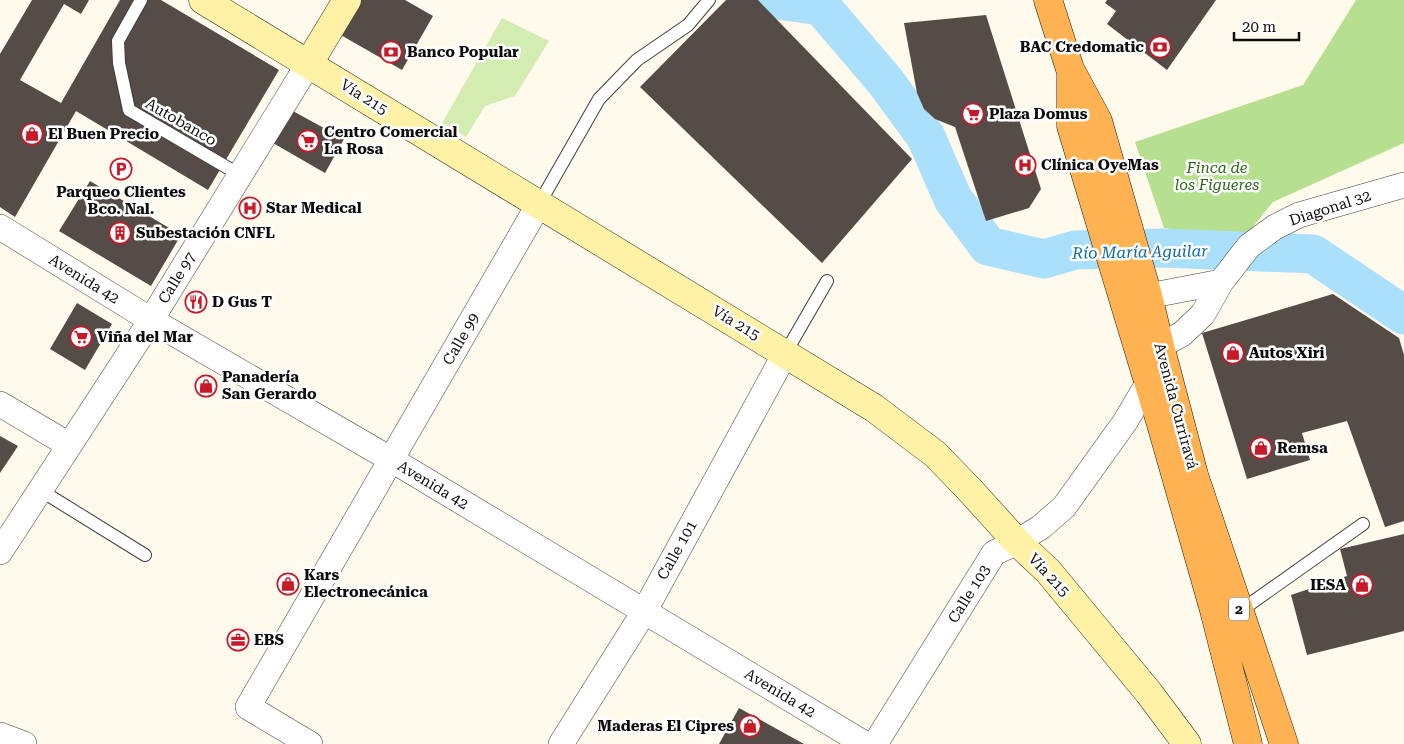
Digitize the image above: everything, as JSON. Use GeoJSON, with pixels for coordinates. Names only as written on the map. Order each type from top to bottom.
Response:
{"type":"FeatureCollection","features":[{"type":"Feature","properties":{"kind":"highway","name":"Avenida Curriravá"},"geometry":{"type":"LineString","coordinates":[[1048,0],[1070,70],[1098,121],[1117,193],[1148,296],[1160,346],[1164,414],[1248,744]]}},
{"type":"Feature","properties":{"kind":"highway","name":"Avenida Curriravá"},"geometry":{"type":"LineString","coordinates":[[1070,70],[1071,126],[1148,383],[1194,475],[1284,744]]}},
{"type":"Feature","properties":{"kind":"main road","name":"Vía 215"},"geometry":{"type":"LineString","coordinates":[[203,0],[786,352],[874,408],[935,454],[1017,542],[1048,571],[1149,693],[1187,744]]}},
{"type":"Feature","properties":{"kind":"main road","name":"Calle 97"},"geometry":{"type":"LineString","coordinates":[[309,63],[348,0]]}},
{"type":"Feature","properties":{"kind":"street","name":"Calle 97"},"geometry":{"type":"LineString","coordinates":[[0,552],[151,320],[309,63]]}},
{"type":"Feature","properties":{"kind":"street","name":"Diagonal 32"},"geometry":{"type":"LineString","coordinates":[[1160,346],[1182,334],[1203,314],[1224,279],[1248,246],[1274,227],[1299,215],[1404,185]]}},
{"type":"Feature","properties":{"kind":"street","name":"Calle 99"},"geometry":{"type":"LineString","coordinates":[[310,744],[248,707],[539,204]]}},
{"type":"Feature","properties":{"kind":"street","name":"Avenida 42"},"geometry":{"type":"LineString","coordinates":[[0,227],[151,320],[392,460],[865,744]]}},
{"type":"Feature","properties":{"kind":"street"},"geometry":{"type":"LineString","coordinates":[[1112,264],[1130,293],[1150,333],[1160,346]]}},
{"type":"Feature","properties":{"kind":"street"},"geometry":{"type":"LineString","coordinates":[[1148,296],[1224,279]]}},
{"type":"Feature","properties":{"kind":"street","name":"Calle 101"},"geometry":{"type":"LineString","coordinates":[[562,744],[644,612],[786,352]]}},
{"type":"Feature","properties":{"kind":"street","name":"Calle 103"},"geometry":{"type":"LineString","coordinates":[[875,744],[994,554],[1041,527],[1064,507],[1125,422],[1148,383]]}},
{"type":"Feature","properties":{"kind":"street"},"geometry":{"type":"LineString","coordinates":[[0,404],[69,445]]}},
{"type":"Feature","properties":{"kind":"street"},"geometry":{"type":"LineString","coordinates":[[1125,422],[1137,416],[1164,414]]}},
{"type":"Feature","properties":{"kind":"street"},"geometry":{"type":"LineString","coordinates":[[0,735],[24,744]]}},
{"type":"Feature","properties":{"kind":"lane","name":"Autobanco"},"geometry":{"type":"LineString","coordinates":[[141,0],[118,41],[119,63],[129,110],[240,175]]}},
{"type":"Feature","properties":{"kind":"lane","name":"Calle 99"},"geometry":{"type":"LineString","coordinates":[[539,204],[599,99],[637,60],[688,25],[709,0]]}},
{"type":"Feature","properties":{"kind":"lane"},"geometry":{"type":"LineString","coordinates":[[786,352],[827,281]]}},
{"type":"Feature","properties":{"kind":"lane"},"geometry":{"type":"LineString","coordinates":[[40,490],[145,555]]}},
{"type":"Feature","properties":{"kind":"lane"},"geometry":{"type":"LineString","coordinates":[[1240,611],[1363,524]]}},
{"type":"Feature","properties":{"kind":"green space","name":"Finca de los Figueres"},"geometry":{"type":"Polygon","coordinates":[[[1356,0],[1404,0],[1404,143],[1273,202],[1243,239],[1164,228],[1135,142],[1303,85],[1356,0]]]}},
{"type":"Feature","properties":{"kind":"green space"},"geometry":{"type":"Polygon","coordinates":[[[502,18],[549,41],[515,96],[485,106],[466,137],[442,123],[502,18]]]}},
{"type":"Feature","properties":{"kind":"building"},"geometry":{"type":"Polygon","coordinates":[[[32,0],[89,0],[81,14],[64,4],[20,80],[61,103],[120,0],[161,0],[279,70],[208,190],[76,111],[15,217],[0,207],[0,54],[32,0]]]}},
{"type":"Feature","properties":{"kind":"building","name":"Banco Popular"},"geometry":{"type":"Polygon","coordinates":[[[358,0],[405,0],[433,16],[402,70],[339,34],[358,0]]]}},
{"type":"Feature","properties":{"kind":"building"},"geometry":{"type":"Polygon","coordinates":[[[726,0],[758,0],[912,159],[822,263],[640,87],[726,0]]]}},
{"type":"Feature","properties":{"kind":"building","name":"BAC Credomatic"},"geometry":{"type":"Polygon","coordinates":[[[1107,0],[1216,0],[1167,70],[1107,24],[1116,11],[1105,3],[1107,0]]]}},
{"type":"Feature","properties":{"kind":"building","name":"Plaza Domus"},"geometry":{"type":"Polygon","coordinates":[[[986,15],[1041,189],[1029,208],[986,221],[955,127],[935,119],[924,109],[917,93],[904,23],[986,15]]]}},
{"type":"Feature","properties":{"kind":"building","name":"Centro Comercial La Rosa"},"geometry":{"type":"Polygon","coordinates":[[[291,110],[344,139],[325,173],[273,143],[291,110]]]}},
{"type":"Feature","properties":{"kind":"building","name":"Subestación CNFL"},"geometry":{"type":"Polygon","coordinates":[[[90,181],[181,235],[151,286],[59,231],[90,181]]]}},
{"type":"Feature","properties":{"kind":"building"},"geometry":{"type":"Polygon","coordinates":[[[1333,294],[1399,338],[1404,355],[1404,521],[1385,527],[1347,421],[1302,433],[1310,460],[1247,479],[1202,333],[1333,294]]]}},
{"type":"Feature","properties":{"kind":"building","name":"Viña del Mar"},"geometry":{"type":"Polygon","coordinates":[[[77,303],[112,324],[85,370],[50,349],[77,303]]]}},
{"type":"Feature","properties":{"kind":"building"},"geometry":{"type":"Polygon","coordinates":[[[0,436],[18,446],[0,473],[0,436]]]}},
{"type":"Feature","properties":{"kind":"building","name":"IESA"},"geometry":{"type":"Polygon","coordinates":[[[1404,534],[1404,631],[1307,655],[1291,595],[1347,576],[1340,549],[1404,534]]]}},
{"type":"Feature","properties":{"kind":"building","name":"Maderas El Cipres"},"geometry":{"type":"Polygon","coordinates":[[[739,708],[804,744],[719,744],[739,708]]]}},
{"type":"Feature","properties":{"kind":"waterway","name":"Río María Aguilar"},"geometry":{"type":"LineString","coordinates":[[777,0],[821,6],[885,81],[926,137],[953,199],[988,246],[1044,259],[1075,250],[1163,248],[1313,254],[1404,315]]}},
{"type":"Feature","properties":{"kind":"place","name":"BAC Credomatic"},"geometry":{"type":"Point","coordinates":[1160,47]}},
{"type":"Feature","properties":{"kind":"place","name":"Banco Popular"},"geometry":{"type":"Point","coordinates":[391,52]}},
{"type":"Feature","properties":{"kind":"place","name":"Plaza Domus"},"geometry":{"type":"Point","coordinates":[973,114]}},
{"type":"Feature","properties":{"kind":"place","name":"El Buen Precio"},"geometry":{"type":"Point","coordinates":[32,134]}},
{"type":"Feature","properties":{"kind":"place","name":"Centro Comercial La Rosa"},"geometry":{"type":"Point","coordinates":[308,141]}},
{"type":"Feature","properties":{"kind":"place","name":"Clínica OyeMas"},"geometry":{"type":"Point","coordinates":[1025,165]}},
{"type":"Feature","properties":{"kind":"place","name":"Parqueo Clientes Bco. Nal."},"geometry":{"type":"Point","coordinates":[121,169]}},
{"type":"Feature","properties":{"kind":"place","name":"Star Medical"},"geometry":{"type":"Point","coordinates":[250,208]}},
{"type":"Feature","properties":{"kind":"place","name":"Subestación CNFL"},"geometry":{"type":"Point","coordinates":[120,233]}},
{"type":"Feature","properties":{"kind":"place","name":"D Gus T"},"geometry":{"type":"Point","coordinates":[196,302]}},
{"type":"Feature","properties":{"kind":"place","name":"Viña del Mar"},"geometry":{"type":"Point","coordinates":[81,337]}},
{"type":"Feature","properties":{"kind":"place","name":"Autos Xiri"},"geometry":{"type":"Point","coordinates":[1233,353]}},
{"type":"Feature","properties":{"kind":"place","name":"Panadería San Gerardo"},"geometry":{"type":"Point","coordinates":[206,386]}},
{"type":"Feature","properties":{"kind":"place","name":"Remsa"},"geometry":{"type":"Point","coordinates":[1261,448]}},
{"type":"Feature","properties":{"kind":"place","name":"Kars Electronecánica"},"geometry":{"type":"Point","coordinates":[288,584]}},
{"type":"Feature","properties":{"kind":"place","name":"IESA"},"geometry":{"type":"Point","coordinates":[1362,585]}},
{"type":"Feature","properties":{"kind":"place","name":"EBS"},"geometry":{"type":"Point","coordinates":[238,640]}},
{"type":"Feature","properties":{"kind":"place","name":"Maderas El Cipres"},"geometry":{"type":"Point","coordinates":[750,726]}}]}
